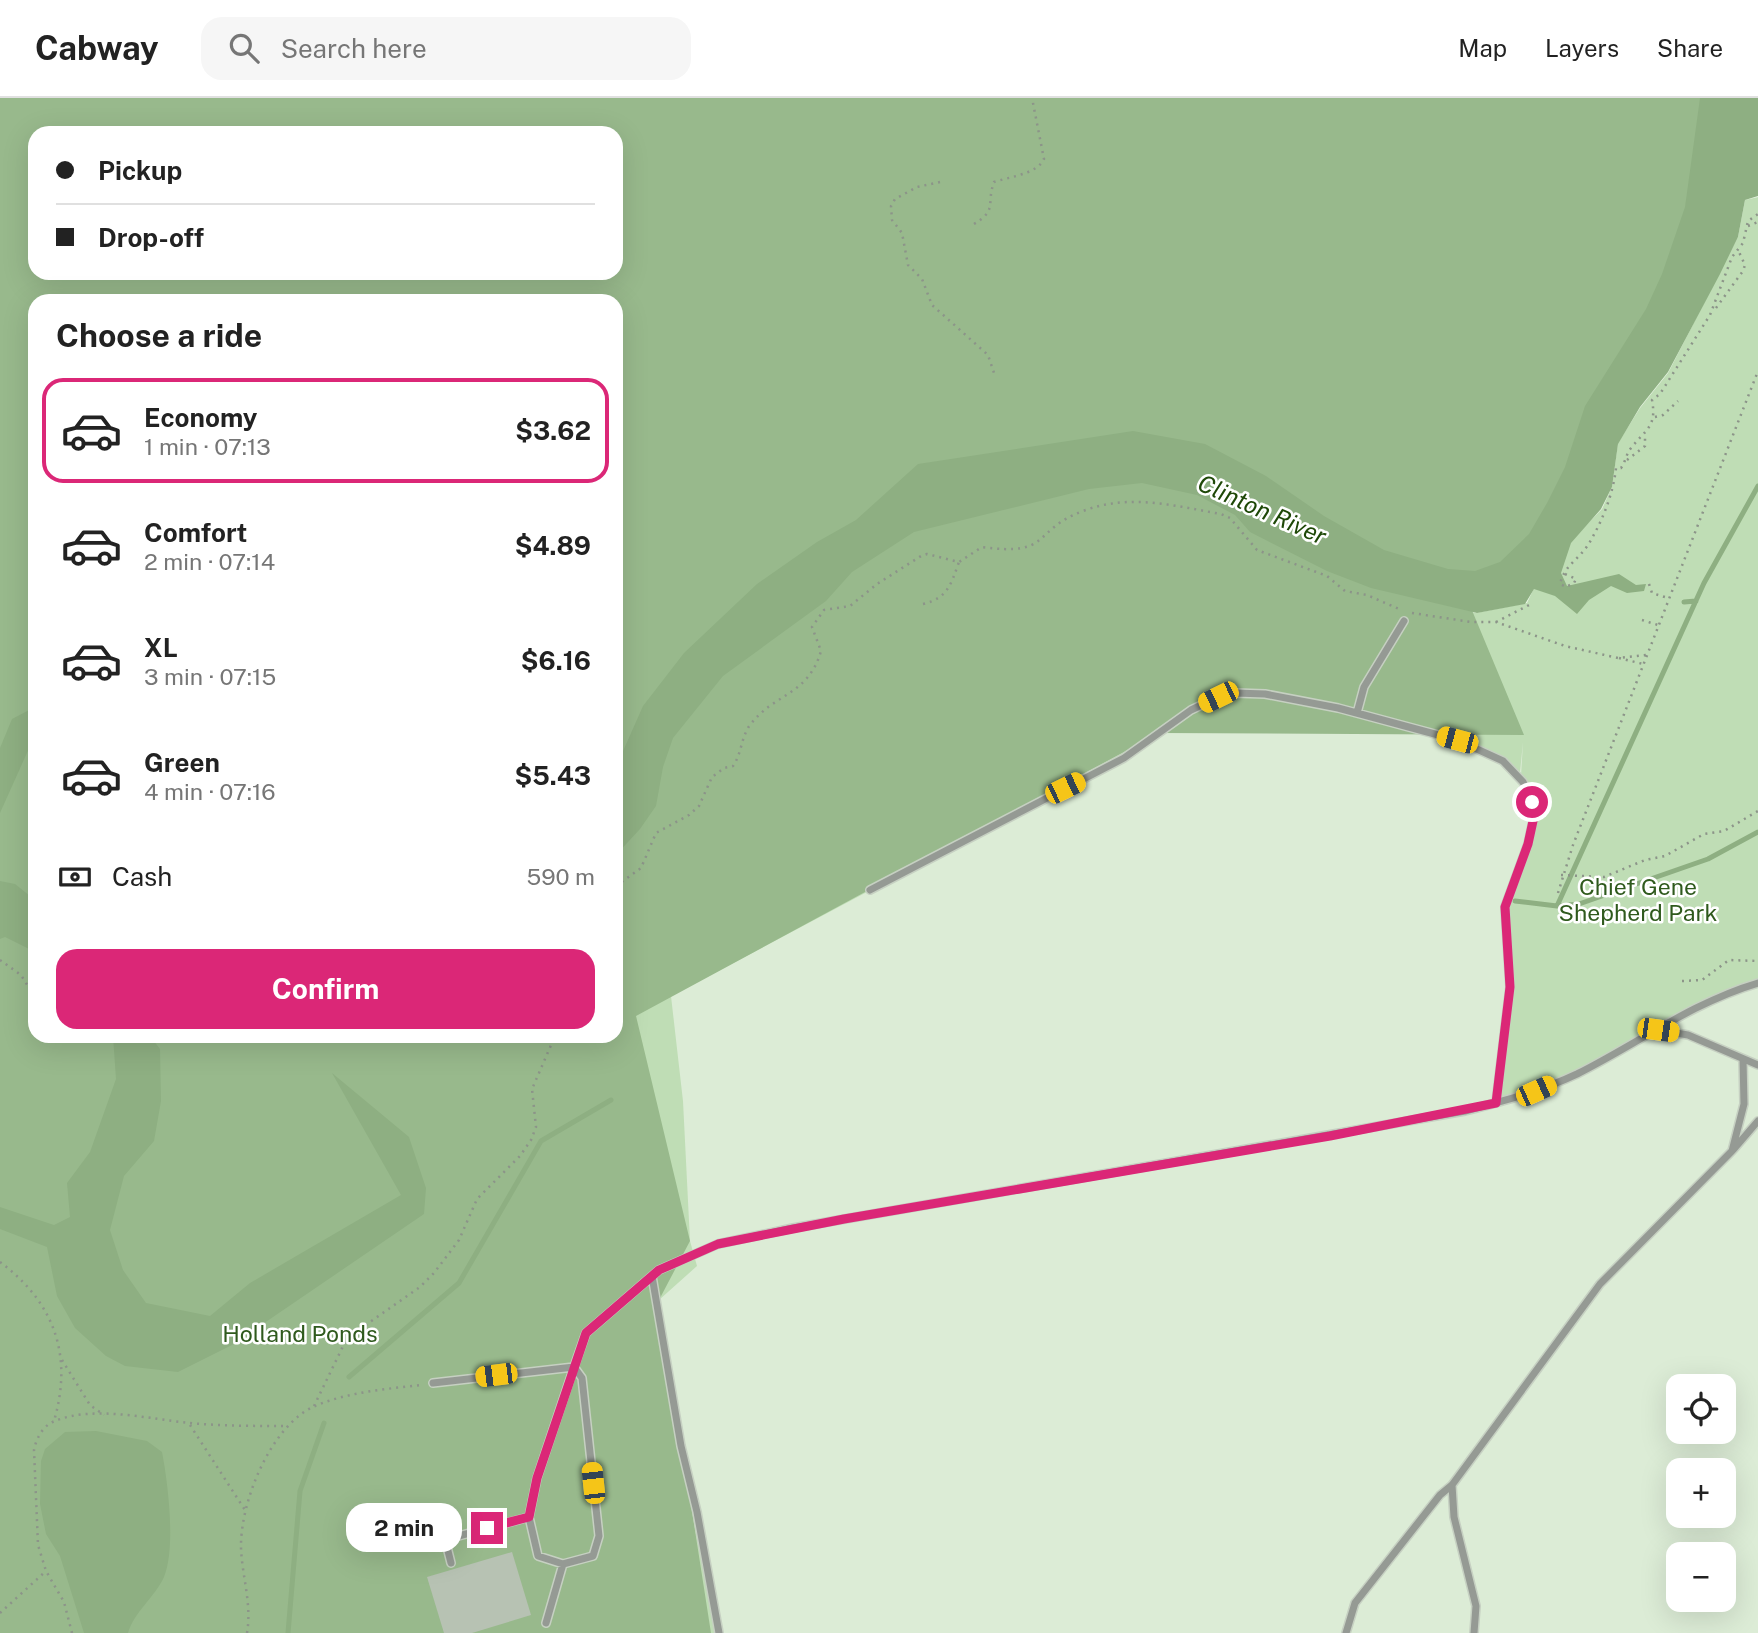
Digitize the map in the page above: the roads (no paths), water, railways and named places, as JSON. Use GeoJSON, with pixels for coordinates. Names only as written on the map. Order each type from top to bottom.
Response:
{"type":"FeatureCollection","features":[{"type":"Feature","properties":{"kind":"lane"},"geometry":{"type":"LineString","coordinates":[[1357,713],[1364,687],[1404,621]]}},
{"type":"Feature","properties":{"kind":"lane"},"geometry":{"type":"LineString","coordinates":[[870,890],[1124,758],[1191,710],[1218,697],[1235,693],[1265,694],[1357,713],[1478,747],[1503,761],[1523,782],[1532,802],[1533,821],[1528,844],[1505,907],[1510,987],[1496,1103]]}},
{"type":"Feature","properties":{"kind":"lane"},"geometry":{"type":"LineString","coordinates":[[574,1367],[582,1378],[599,1536],[593,1556],[563,1564],[538,1556],[529,1517],[537,1478],[574,1367],[586,1333],[652,1276],[718,1244],[793,1228],[1330,1136],[1496,1103],[1536,1091],[1577,1073],[1706,1003],[1758,983]]}},
{"type":"Feature","properties":{"kind":"lane"},"geometry":{"type":"LineString","coordinates":[[1658,1030],[1688,1035],[1758,1065]]}},
{"type":"Feature","properties":{"kind":"lane"},"geometry":{"type":"LineString","coordinates":[[1732,1151],[1744,1104],[1743,1059]]}},
{"type":"Feature","properties":{"kind":"lane"},"geometry":{"type":"LineString","coordinates":[[1346,1633],[1355,1603],[1440,1495],[1452,1485],[1600,1284],[1732,1151],[1758,1121]]}},
{"type":"Feature","properties":{"kind":"lane"},"geometry":{"type":"LineString","coordinates":[[652,1276],[681,1446],[697,1512],[719,1633]]}},
{"type":"Feature","properties":{"kind":"lane"},"geometry":{"type":"LineString","coordinates":[[433,1383],[574,1367]]}},
{"type":"Feature","properties":{"kind":"lane"},"geometry":{"type":"LineString","coordinates":[[1452,1485],[1454,1517],[1476,1606],[1474,1633]]}},
{"type":"Feature","properties":{"kind":"lane"},"geometry":{"type":"LineString","coordinates":[[429,1544],[529,1517]]}},
{"type":"Feature","properties":{"kind":"lane"},"geometry":{"type":"LineString","coordinates":[[445,1539],[452,1563]]}},
{"type":"Feature","properties":{"kind":"lane"},"geometry":{"type":"LineString","coordinates":[[546,1623],[563,1564]]}},
{"type":"Feature","properties":{"kind":"water","name":"Clinton River"},"geometry":{"type":"Polygon","coordinates":[[[1700,98],[1758,98],[1758,196],[1745,200],[1738,237],[1720,274],[1668,372],[1640,407],[1618,444],[1612,487],[1601,509],[1571,543],[1561,573],[1567,586],[1619,574],[1636,585],[1646,584],[1644,591],[1627,593],[1611,586],[1589,600],[1577,614],[1555,596],[1534,589],[1525,604],[1477,613],[1371,588],[1327,571],[1250,532],[1235,515],[1197,495],[1142,483],[1089,489],[914,532],[852,572],[826,601],[723,676],[673,738],[663,767],[656,806],[623,847],[623,751],[643,706],[684,653],[757,584],[817,542],[856,520],[918,464],[1133,431],[1205,444],[1266,476],[1324,516],[1384,550],[1448,569],[1475,571],[1500,562],[1529,534],[1547,503],[1565,467],[1585,406],[1646,309],[1662,274],[1685,207],[1700,98]]]}},
{"type":"Feature","properties":{"kind":"water"},"geometry":{"type":"Polygon","coordinates":[[[28,711],[28,751],[0,813],[0,748],[12,719],[28,711]]]}},
{"type":"Feature","properties":{"kind":"water"},"geometry":{"type":"Polygon","coordinates":[[[0,881],[15,884],[28,894],[28,948],[5,937],[0,939],[0,881]]]}},
{"type":"Feature","properties":{"kind":"water"},"geometry":{"type":"Polygon","coordinates":[[[113,1043],[155,1043],[160,1049],[161,1101],[154,1141],[124,1176],[110,1230],[123,1270],[146,1303],[210,1316],[250,1283],[401,1195],[332,1073],[409,1137],[426,1188],[424,1214],[232,1345],[178,1372],[125,1366],[106,1356],[75,1328],[57,1296],[47,1247],[0,1229],[0,1207],[54,1225],[70,1217],[67,1183],[90,1152],[116,1079],[113,1043]]]}},
{"type":"Feature","properties":{"kind":"water"},"geometry":{"type":"Polygon","coordinates":[[[96,1431],[147,1441],[162,1452],[170,1515],[168,1565],[160,1584],[135,1618],[128,1633],[84,1633],[60,1556],[46,1534],[40,1504],[41,1461],[45,1449],[65,1432],[96,1431]]]}},
{"type":"Feature","properties":{"kind":"waterway"},"geometry":{"type":"LineString","coordinates":[[1557,906],[1704,583],[1758,486]]}},
{"type":"Feature","properties":{"kind":"waterway"},"geometry":{"type":"LineString","coordinates":[[1684,602],[1696,601]]}},
{"type":"Feature","properties":{"kind":"waterway"},"geometry":{"type":"LineString","coordinates":[[1515,901],[1557,906],[1579,904],[1708,859],[1758,832]]}},
{"type":"Feature","properties":{"kind":"waterway"},"geometry":{"type":"LineString","coordinates":[[349,1377],[459,1283],[541,1141],[611,1100]]}},
{"type":"Feature","properties":{"kind":"waterway"},"geometry":{"type":"LineString","coordinates":[[288,1633],[300,1491],[324,1423]]}},
{"type":"Feature","properties":{"kind":"park label","name":"Chief Gene Shepherd Park"},"geometry":{"type":"Point","coordinates":[1638,900]}},
{"type":"Feature","properties":{"kind":"park label","name":"Holland Ponds"},"geometry":{"type":"Point","coordinates":[300,1334]}}]}
